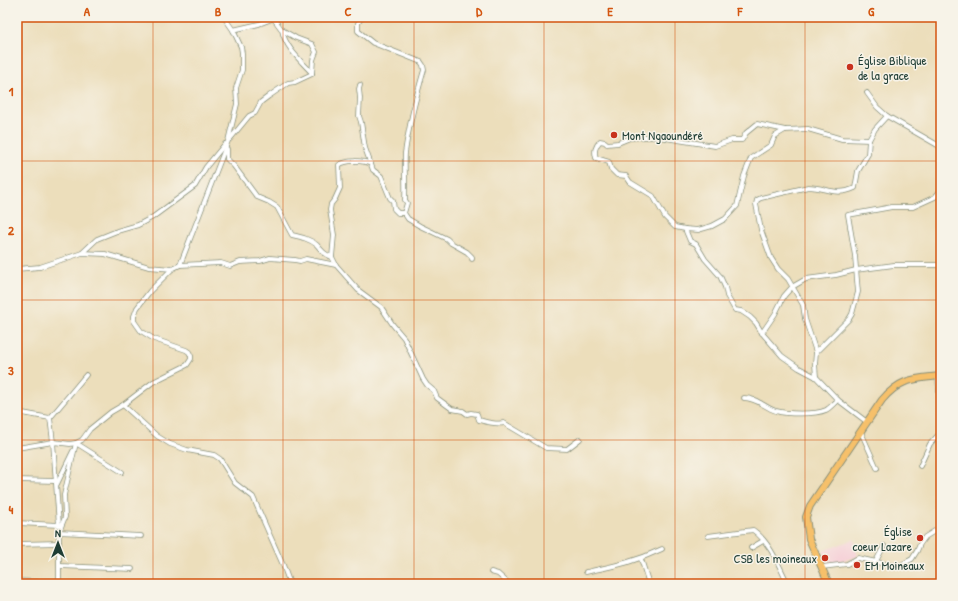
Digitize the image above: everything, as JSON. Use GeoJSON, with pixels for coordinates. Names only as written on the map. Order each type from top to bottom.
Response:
{"type":"FeatureCollection","features":[{"type":"Feature","properties":{"kind":"main road"},"geometry":{"type":"LineString","coordinates":[[830,584],[809,539],[806,516],[810,506],[882,400],[890,391],[900,384],[913,380],[940,376]]}},
{"type":"Feature","properties":{"kind":"street"},"geometry":{"type":"LineString","coordinates":[[180,265],[228,141],[237,104],[236,88],[242,70],[243,60],[241,47],[233,30],[224,17]]}},
{"type":"Feature","properties":{"kind":"street"},"geometry":{"type":"LineString","coordinates":[[362,17],[358,23],[358,31],[373,43],[424,65],[407,138],[405,155],[405,200],[407,203],[404,213]]}},
{"type":"Feature","properties":{"kind":"street"},"geometry":{"type":"LineString","coordinates":[[233,30],[275,18],[282,30],[283,38],[312,74]]}},
{"type":"Feature","properties":{"kind":"street"},"geometry":{"type":"LineString","coordinates":[[282,30],[296,38],[312,44],[316,52],[313,60],[312,74]]}},
{"type":"Feature","properties":{"kind":"street"},"geometry":{"type":"LineString","coordinates":[[82,253],[97,239],[116,231],[138,225],[153,217],[195,186],[206,167],[249,116],[255,113],[261,102],[288,83],[295,82],[312,74]]}},
{"type":"Feature","properties":{"kind":"street"},"geometry":{"type":"LineString","coordinates":[[360,84],[359,116],[366,148],[373,170],[381,176],[390,198],[393,201],[394,209],[398,213],[404,213]]}},
{"type":"Feature","properties":{"kind":"street"},"geometry":{"type":"LineString","coordinates":[[867,93],[877,107],[887,116],[941,147]]}},
{"type":"Feature","properties":{"kind":"street"},"geometry":{"type":"LineString","coordinates":[[816,377],[816,352],[805,320],[803,305],[792,286],[778,269],[768,250],[761,230],[756,204],[757,200],[808,187],[842,193],[855,188],[858,171],[868,154],[869,140],[875,129],[887,116]]}},
{"type":"Feature","properties":{"kind":"street"},"geometry":{"type":"LineString","coordinates":[[785,130],[775,136],[771,145],[751,158],[744,176],[737,206],[725,219],[712,226],[698,230],[675,227],[665,217],[661,207],[653,196],[630,182],[626,176],[617,175],[611,169],[609,162],[596,158],[594,152],[595,146],[600,141],[607,144],[618,143],[630,138],[659,137],[716,146],[732,140],[742,140],[746,133],[757,124],[785,130],[808,129],[842,140],[869,140]]}},
{"type":"Feature","properties":{"kind":"street"},"geometry":{"type":"LineString","coordinates":[[228,141],[227,159],[257,197],[277,207],[292,235],[309,240],[326,255],[332,257]]}},
{"type":"Feature","properties":{"kind":"street"},"geometry":{"type":"LineString","coordinates":[[371,164],[350,161],[343,162],[339,165],[340,188],[331,204],[330,210],[334,235],[332,257],[336,265],[358,290],[381,307],[404,338],[427,385],[434,391],[437,398],[452,409],[463,411],[466,414],[476,414],[480,420],[495,422],[498,424],[504,423],[546,448],[567,448],[580,439]]}},
{"type":"Feature","properties":{"kind":"street"},"geometry":{"type":"LineString","coordinates":[[816,352],[852,314],[858,292],[848,215],[892,207],[913,207],[936,197],[941,190]]}},
{"type":"Feature","properties":{"kind":"street"},"geometry":{"type":"LineString","coordinates":[[404,213],[408,219],[447,239],[467,252],[472,259]]}},
{"type":"Feature","properties":{"kind":"street"},"geometry":{"type":"LineString","coordinates":[[685,229],[690,241],[696,244],[705,259],[720,276],[727,296],[735,310],[747,314],[756,322],[762,333],[782,356],[799,368],[816,377],[838,400],[867,422]]}},
{"type":"Feature","properties":{"kind":"street"},"geometry":{"type":"LineString","coordinates":[[17,269],[40,267],[82,253],[104,254],[149,267],[172,269]]}},
{"type":"Feature","properties":{"kind":"street"},"geometry":{"type":"LineString","coordinates":[[17,448],[53,442],[70,444],[76,443],[82,440],[90,429],[111,412],[124,405],[153,382],[187,365],[191,358],[190,354],[186,350],[154,339],[141,331],[134,321],[137,308],[172,269],[180,265],[223,263],[230,266],[240,262],[260,261],[270,258],[300,261],[306,259],[336,265]]}},
{"type":"Feature","properties":{"kind":"street"},"geometry":{"type":"LineString","coordinates":[[762,333],[775,314],[784,296],[792,286],[806,279],[894,265],[941,265]]}},
{"type":"Feature","properties":{"kind":"street"},"geometry":{"type":"LineString","coordinates":[[17,523],[59,525],[50,418],[86,375]]}},
{"type":"Feature","properties":{"kind":"street"},"geometry":{"type":"LineString","coordinates":[[940,376],[940,404]]}},
{"type":"Feature","properties":{"kind":"street"},"geometry":{"type":"LineString","coordinates":[[744,398],[751,398],[776,411],[794,414],[825,410],[838,400]]}},
{"type":"Feature","properties":{"kind":"street"},"geometry":{"type":"LineString","coordinates":[[124,405],[157,436],[170,444],[187,450],[214,455],[220,459],[235,483],[253,497],[290,584]]}},
{"type":"Feature","properties":{"kind":"street"},"geometry":{"type":"LineString","coordinates":[[17,411],[50,418]]}},
{"type":"Feature","properties":{"kind":"street"},"geometry":{"type":"LineString","coordinates":[[861,432],[877,468]]}},
{"type":"Feature","properties":{"kind":"street"},"geometry":{"type":"LineString","coordinates":[[920,466],[930,444],[941,432]]}},
{"type":"Feature","properties":{"kind":"street"},"geometry":{"type":"LineString","coordinates":[[76,443],[122,472]]}},
{"type":"Feature","properties":{"kind":"street"},"geometry":{"type":"LineString","coordinates":[[56,489],[76,443]]}},
{"type":"Feature","properties":{"kind":"street"},"geometry":{"type":"LineString","coordinates":[[17,581],[59,584],[59,532],[65,517],[64,494],[76,443]]}},
{"type":"Feature","properties":{"kind":"street"},"geometry":{"type":"LineString","coordinates":[[17,480],[56,482]]}},
{"type":"Feature","properties":{"kind":"street"},"geometry":{"type":"LineString","coordinates":[[822,567],[847,564],[858,558],[875,563],[897,566],[906,563],[912,559],[922,540],[941,527]]}},
{"type":"Feature","properties":{"kind":"street"},"geometry":{"type":"LineString","coordinates":[[708,536],[753,530],[768,548],[780,567],[788,584]]}},
{"type":"Feature","properties":{"kind":"street"},"geometry":{"type":"LineString","coordinates":[[59,532],[141,536]]}},
{"type":"Feature","properties":{"kind":"street"},"geometry":{"type":"LineString","coordinates":[[751,548],[763,541]]}},
{"type":"Feature","properties":{"kind":"street"},"geometry":{"type":"LineString","coordinates":[[17,544],[59,543]]}},
{"type":"Feature","properties":{"kind":"street"},"geometry":{"type":"LineString","coordinates":[[875,563],[884,546]]}},
{"type":"Feature","properties":{"kind":"street"},"geometry":{"type":"LineString","coordinates":[[586,572],[621,565],[641,559],[662,549]]}},
{"type":"Feature","properties":{"kind":"street"},"geometry":{"type":"LineString","coordinates":[[641,559],[649,584]]}},
{"type":"Feature","properties":{"kind":"street"},"geometry":{"type":"LineString","coordinates":[[60,566],[132,569]]}},
{"type":"Feature","properties":{"kind":"street"},"geometry":{"type":"LineString","coordinates":[[491,572],[498,574],[509,584]]}},
{"type":"Feature","properties":{"kind":"shaded area"},"geometry":{"type":"Polygon","coordinates":[[[854,539],[858,557],[827,564],[823,551],[854,539]]]}},
{"type":"Feature","properties":{"kind":"place","name":"Église Biblique de la grace"},"geometry":{"type":"Point","coordinates":[850,67]}},
{"type":"Feature","properties":{"kind":"place","name":"Mont Ngaoundéré"},"geometry":{"type":"Point","coordinates":[614,135]}},
{"type":"Feature","properties":{"kind":"place","name":"Église coeur Lazare"},"geometry":{"type":"Point","coordinates":[920,538]}},
{"type":"Feature","properties":{"kind":"place","name":"CSB les moineaux"},"geometry":{"type":"Point","coordinates":[825,558]}},
{"type":"Feature","properties":{"kind":"place","name":"EM Moineaux"},"geometry":{"type":"Point","coordinates":[857,565]}}]}
